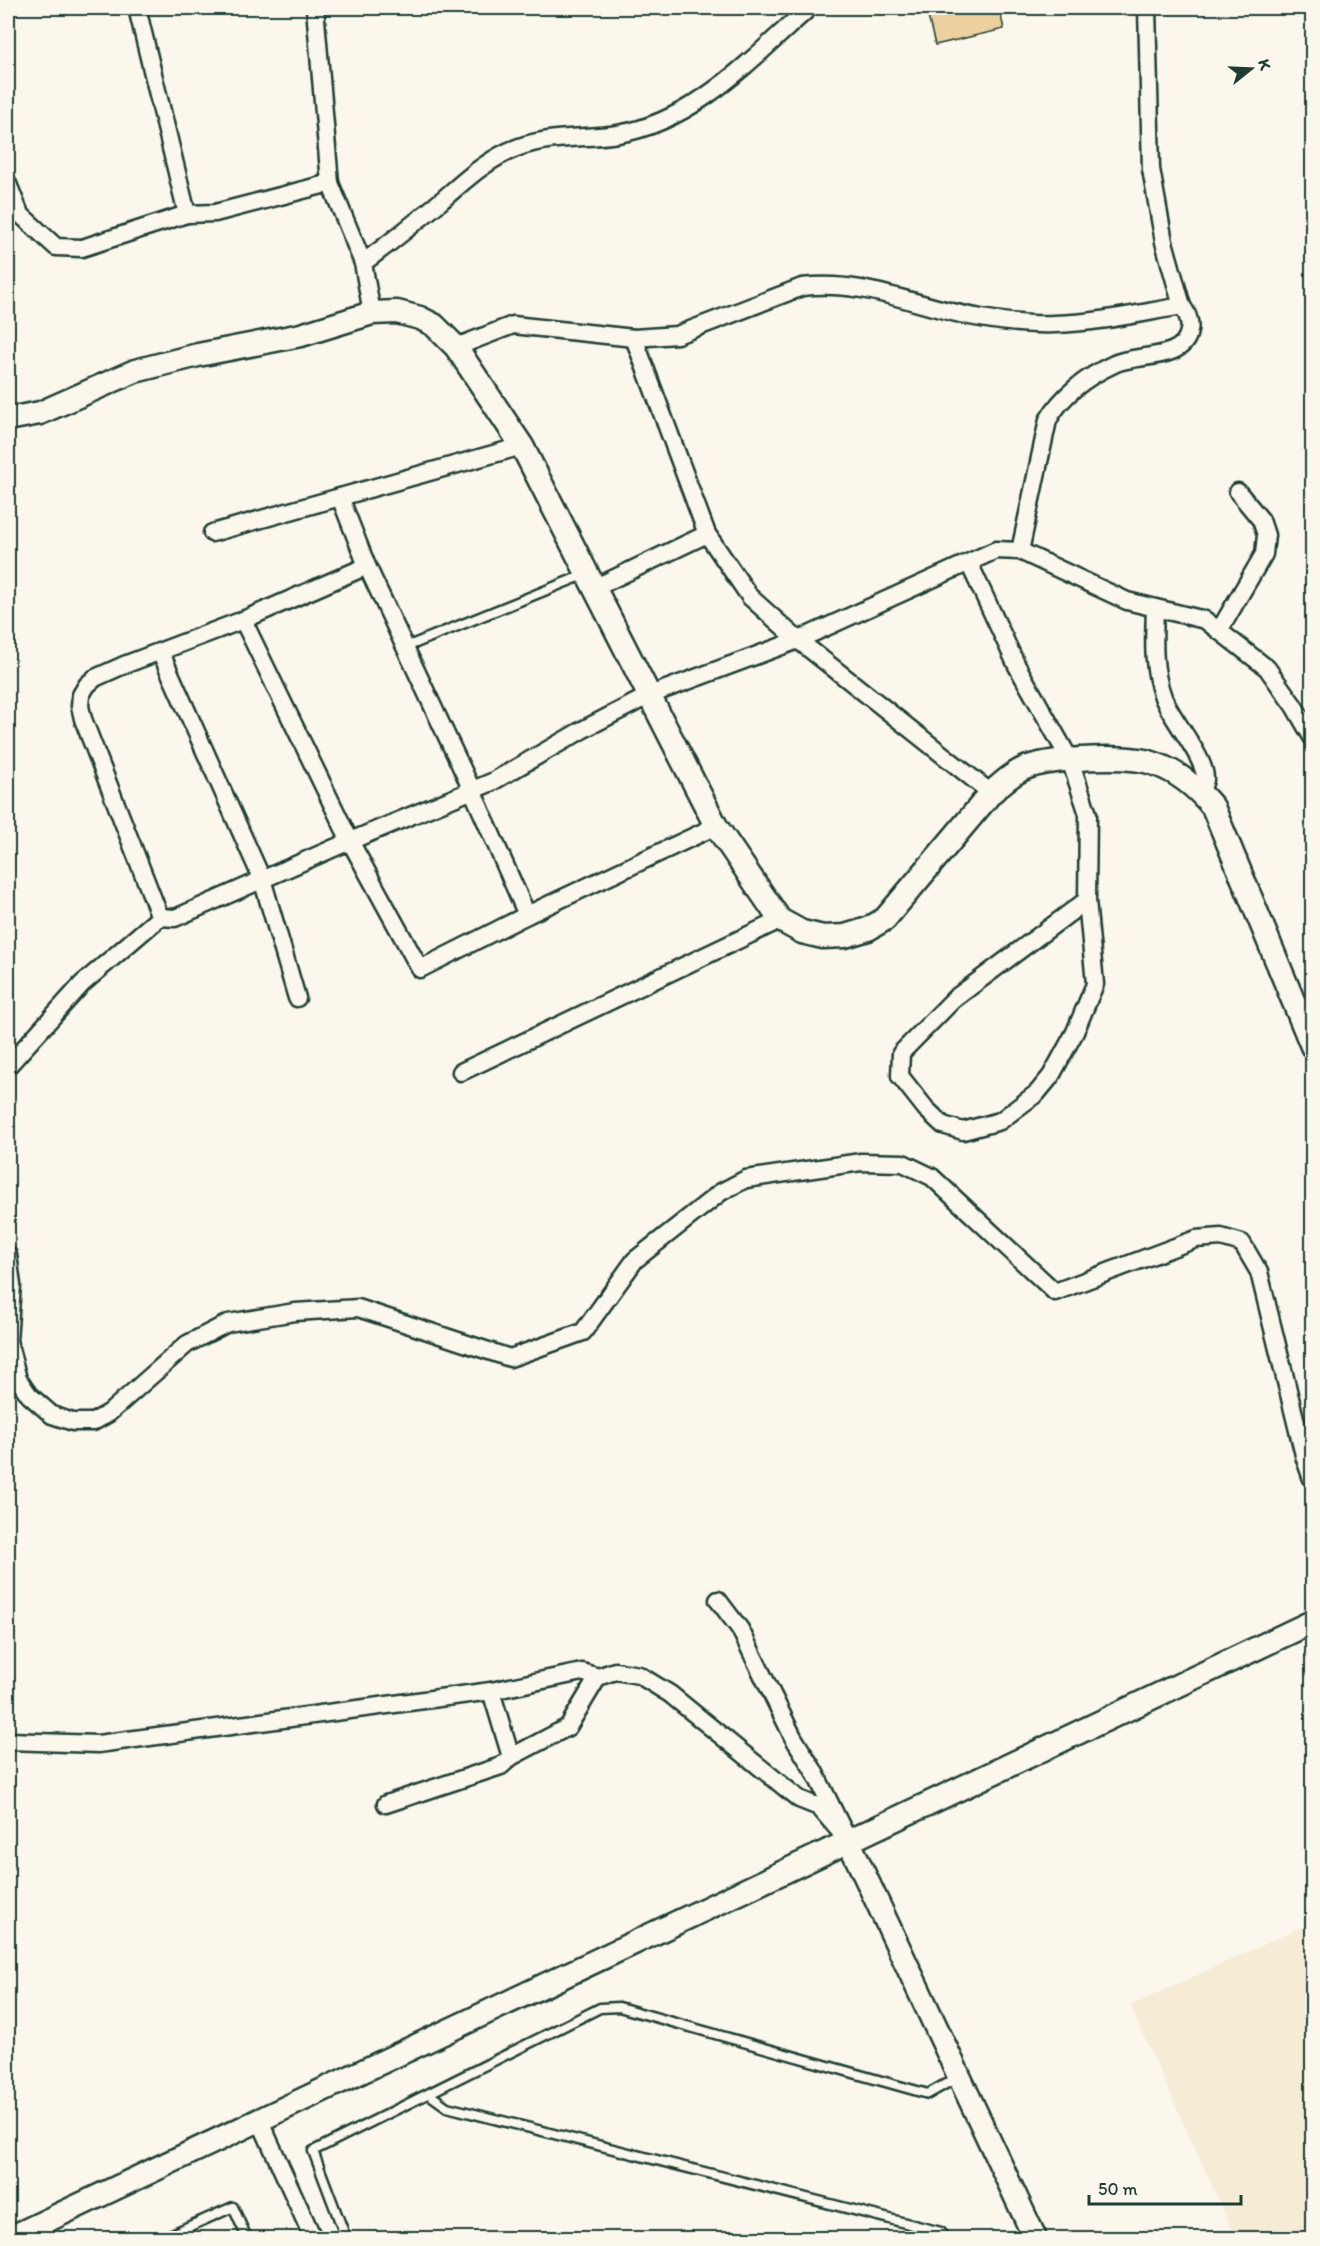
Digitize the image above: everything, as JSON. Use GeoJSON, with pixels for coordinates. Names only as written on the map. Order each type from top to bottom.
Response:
{"type":"FeatureCollection","features":[{"type":"Feature","properties":{"kind":"street"},"geometry":{"type":"LineString","coordinates":[[137,8],[187,214]]}},
{"type":"Feature","properties":{"kind":"street"},"geometry":{"type":"LineString","coordinates":[[315,8],[330,183],[363,263],[372,313]]}},
{"type":"Feature","properties":{"kind":"street"},"geometry":{"type":"LineString","coordinates":[[363,263],[482,167],[507,152],[533,142],[557,137],[618,134],[648,126],[677,114],[701,100],[809,8]]}},
{"type":"Feature","properties":{"kind":"street"},"geometry":{"type":"LineString","coordinates":[[1020,551],[1048,420],[1057,405],[1068,393],[1112,365],[1129,358],[1163,355],[1182,344],[1190,328],[1164,242],[1151,169],[1147,8]]}},
{"type":"Feature","properties":{"kind":"street"},"geometry":{"type":"LineString","coordinates":[[8,184],[20,213],[56,248],[82,248],[187,214],[215,213],[330,183]]}},
{"type":"Feature","properties":{"kind":"street"},"geometry":{"type":"LineString","coordinates":[[456,347],[513,325],[634,338],[677,335],[802,287],[823,284],[861,288],[979,318],[1021,323],[1055,324],[1182,306]]}},
{"type":"Feature","properties":{"kind":"street"},"geometry":{"type":"LineString","coordinates":[[8,419],[40,413],[135,371],[198,355],[301,335],[372,313],[397,312],[420,318],[434,325],[456,347],[522,446],[717,826],[780,920],[802,932],[824,937],[845,936],[868,929],[885,919],[991,793],[1007,778],[1026,768],[1046,762],[1136,759],[1177,773],[1200,791],[1213,807],[1312,1046]]}},
{"type":"Feature","properties":{"kind":"street"},"geometry":{"type":"LineString","coordinates":[[634,338],[707,534],[750,597],[798,640],[991,793]]}},
{"type":"Feature","properties":{"kind":"street"},"geometry":{"type":"LineString","coordinates":[[212,533],[522,446]]}},
{"type":"Feature","properties":{"kind":"street"},"geometry":{"type":"LineString","coordinates":[[1219,631],[1264,554],[1266,535],[1261,520],[1238,492]]}},
{"type":"Feature","properties":{"kind":"street"},"geometry":{"type":"LineString","coordinates":[[340,497],[367,566],[472,790],[527,915]]}},
{"type":"Feature","properties":{"kind":"street"},"geometry":{"type":"LineString","coordinates":[[590,581],[707,534]]}},
{"type":"Feature","properties":{"kind":"street"},"geometry":{"type":"LineString","coordinates":[[8,1066],[82,984],[160,917],[175,918],[350,841],[492,783],[582,730],[650,695],[798,640],[996,550],[1020,551],[1127,601],[1205,620],[1267,668],[1294,706],[1312,737]]}},
{"type":"Feature","properties":{"kind":"street"},"geometry":{"type":"LineString","coordinates":[[969,563],[1017,666],[1070,760],[1088,814],[1087,900],[1095,984],[1075,1032],[1051,1076],[1036,1094],[1000,1121],[963,1131],[944,1125],[926,1109],[900,1076],[901,1053],[954,999],[1087,900]]}},
{"type":"Feature","properties":{"kind":"street"},"geometry":{"type":"LineString","coordinates":[[160,917],[83,719],[80,706],[81,695],[95,678],[243,620],[367,566]]}},
{"type":"Feature","properties":{"kind":"street"},"geometry":{"type":"LineString","coordinates":[[1155,609],[1156,676],[1173,719],[1202,763],[1205,782],[1200,791]]}},
{"type":"Feature","properties":{"kind":"street"},"geometry":{"type":"LineString","coordinates":[[243,620],[350,841],[420,969],[527,915],[717,826]]}},
{"type":"Feature","properties":{"kind":"street"},"geometry":{"type":"LineString","coordinates":[[161,652],[262,879],[297,998]]}},
{"type":"Feature","properties":{"kind":"street"},"geometry":{"type":"LineString","coordinates":[[461,1072],[780,920]]}},
{"type":"Feature","properties":{"kind":"street"},"geometry":{"type":"LineString","coordinates":[[8,1255],[12,1285],[8,1341],[18,1378],[29,1395],[52,1415],[73,1422],[93,1422],[109,1413],[187,1344],[228,1323],[295,1312],[358,1308],[510,1359],[583,1332],[635,1260],[721,1192],[746,1179],[861,1162],[903,1163],[932,1177],[1055,1292],[1196,1239],[1221,1237],[1242,1243],[1259,1272],[1305,1459],[1312,1479]]}},
{"type":"Feature","properties":{"kind":"street"},"geometry":{"type":"LineString","coordinates":[[718,1600],[740,1629],[793,1737],[814,1771],[1035,2238]]}},
{"type":"Feature","properties":{"kind":"street"},"geometry":{"type":"LineString","coordinates":[[10,2238],[1312,1622]]}},
{"type":"Feature","properties":{"kind":"street"},"geometry":{"type":"LineString","coordinates":[[8,1740],[98,1744],[491,1691],[582,1672],[598,1677],[615,1671],[639,1675],[670,1694],[799,1799],[819,1807],[849,1842]]}},
{"type":"Feature","properties":{"kind":"street"},"geometry":{"type":"LineString","coordinates":[[386,1804],[501,1766],[511,1757],[568,1727],[598,1677]]}},
{"type":"Feature","properties":{"kind":"street"},"geometry":{"type":"LineString","coordinates":[[491,1691],[511,1757]]}},
{"type":"Feature","properties":{"kind":"street"},"geometry":{"type":"LineString","coordinates":[[260,2121],[313,2238]]}},
{"type":"Feature","properties":{"kind":"lane"},"geometry":{"type":"LineString","coordinates":[[406,647],[590,581]]}},
{"type":"Feature","properties":{"kind":"lane"},"geometry":{"type":"LineString","coordinates":[[346,2238],[313,2151],[600,2008],[619,2007],[928,2094],[959,2076]]}},
{"type":"Feature","properties":{"kind":"lane"},"geometry":{"type":"LineString","coordinates":[[429,2094],[447,2107],[941,2232],[944,2238]]}},
{"type":"Feature","properties":{"kind":"lane"},"geometry":{"type":"LineString","coordinates":[[163,2238],[233,2207],[248,2238]]}},
{"type":"Feature","properties":{"kind":"shaded area"},"geometry":{"type":"Polygon","coordinates":[[[1312,1922],[1312,2238],[1236,2238],[1130,2006],[1312,1922]]]}},
{"type":"Feature","properties":{"kind":"building"},"geometry":{"type":"Polygon","coordinates":[[[926,8],[999,8],[1004,29],[935,45],[926,8]]]}}]}
